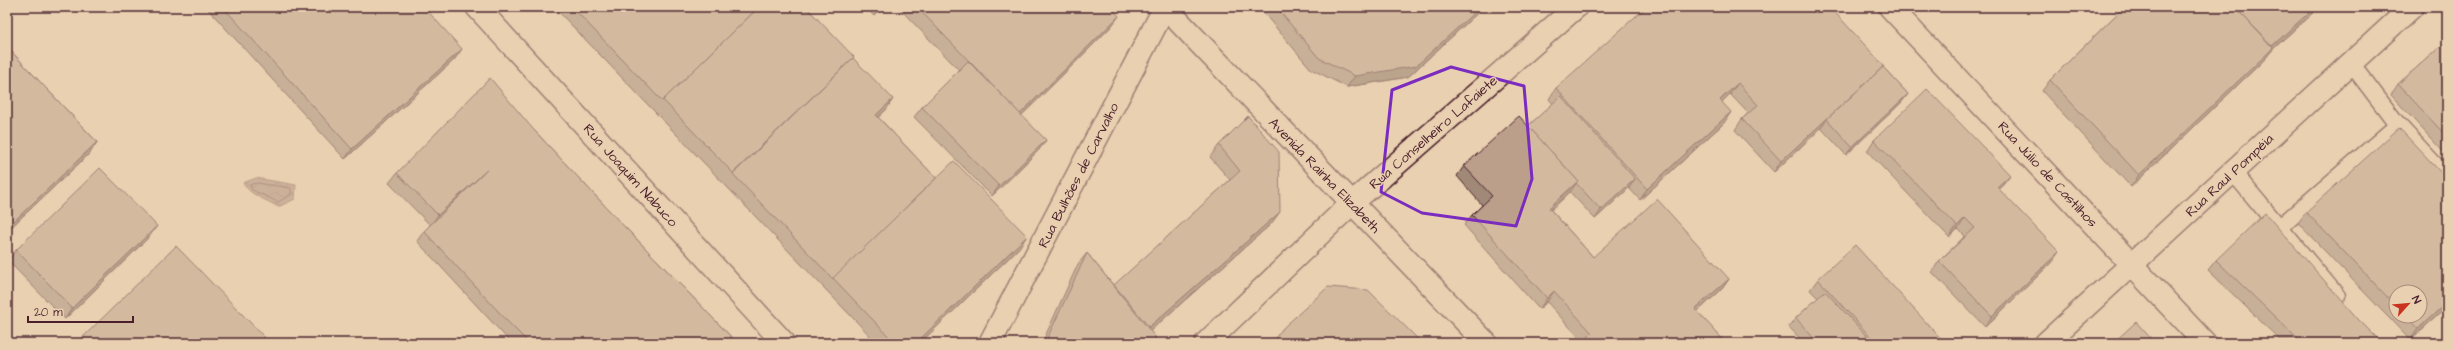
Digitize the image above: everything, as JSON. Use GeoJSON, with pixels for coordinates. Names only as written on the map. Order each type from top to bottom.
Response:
{"type":"FeatureCollection","features":[{"type":"Feature","properties":{"kind":"main road","name":"Rua Joaquim Nabuco"},"geometry":{"type":"LineString","coordinates":[[478,7],[784,343]]}},
{"type":"Feature","properties":{"kind":"main road","name":"Avenida Rainha Elizabeth"},"geometry":{"type":"LineString","coordinates":[[1165,7],[1486,343]]}},
{"type":"Feature","properties":{"kind":"main road","name":"Rua Bulhões de Carvalho"},"geometry":{"type":"LineString","coordinates":[[990,343],[1165,7]]}},
{"type":"Feature","properties":{"kind":"main road","name":"Rua Conselheiro Lafaiete"},"geometry":{"type":"LineString","coordinates":[[1206,343],[1352,203],[1576,7]]}},
{"type":"Feature","properties":{"kind":"main road","name":"Rua Júlio de Castilhos"},"geometry":{"type":"LineString","coordinates":[[1890,7],[2205,343]]}},
{"type":"Feature","properties":{"kind":"main road","name":"Rua Raul Pompéia"},"geometry":{"type":"LineString","coordinates":[[2046,343],[2412,7]]}},
{"type":"Feature","properties":{"kind":"lane"},"geometry":{"type":"LineString","coordinates":[[2351,63],[2398,125],[2447,178]]}},
{"type":"Feature","properties":{"kind":"lane"},"geometry":{"type":"LineString","coordinates":[[2280,227],[2398,125]]}},
{"type":"Feature","properties":{"kind":"lane"},"geometry":{"type":"LineString","coordinates":[[2232,172],[2343,303]]}},
{"type":"Feature","properties":{"kind":"highlighted area"},"geometry":{"type":"Polygon","coordinates":[[[1451,67],[1524,86],[1532,179],[1516,226],[1422,213],[1381,192],[1392,90],[1451,67]]]}},
{"type":"Feature","properties":{"kind":"water"},"geometry":{"type":"Polygon","coordinates":[[[256,178],[296,185],[295,199],[278,207],[259,197],[250,191],[243,183],[256,178]]]}},
{"type":"Feature","properties":{"kind":"building"},"geometry":{"type":"Polygon","coordinates":[[[223,7],[424,7],[462,49],[352,149],[223,7]]]}},
{"type":"Feature","properties":{"kind":"building"},"geometry":{"type":"Polygon","coordinates":[[[572,7],[759,7],[662,101],[572,7]]]}},
{"type":"Feature","properties":{"kind":"building"},"geometry":{"type":"Polygon","coordinates":[[[759,7],[806,7],[854,57],[733,173],[663,100],[759,7]]]}},
{"type":"Feature","properties":{"kind":"building"},"geometry":{"type":"Polygon","coordinates":[[[917,7],[1110,7],[1119,16],[1020,114],[917,7]]]}},
{"type":"Feature","properties":{"kind":"building"},"geometry":{"type":"Polygon","coordinates":[[[1276,7],[1480,7],[1416,66],[1355,76],[1319,58],[1276,7]]]}},
{"type":"Feature","properties":{"kind":"building"},"geometry":{"type":"Polygon","coordinates":[[[1646,7],[1830,7],[1884,66],[1781,161],[1742,119],[1758,105],[1738,83],[1720,100],[1731,112],[1647,189],[1556,88],[1646,7]]]}},
{"type":"Feature","properties":{"kind":"building"},"geometry":{"type":"Polygon","coordinates":[[[2124,7],[2235,7],[2273,48],[2139,175],[2050,80],[2124,7]]]}},
{"type":"Feature","properties":{"kind":"building"},"geometry":{"type":"Polygon","coordinates":[[[2235,7],[2315,7],[2272,46],[2235,7]]]}},
{"type":"Feature","properties":{"kind":"building"},"geometry":{"type":"Polygon","coordinates":[[[2447,41],[2447,137],[2398,84],[2447,41]]]}},
{"type":"Feature","properties":{"kind":"building"},"geometry":{"type":"Polygon","coordinates":[[[7,47],[97,142],[11,224],[7,219],[7,47]]]}},
{"type":"Feature","properties":{"kind":"building"},"geometry":{"type":"Polygon","coordinates":[[[853,58],[893,99],[876,115],[936,178],[833,279],[733,174],[853,58]]]}},
{"type":"Feature","properties":{"kind":"building"},"geometry":{"type":"Polygon","coordinates":[[[968,61],[1046,140],[999,186],[922,107],[968,61]]]}},
{"type":"Feature","properties":{"kind":"building"},"geometry":{"type":"Polygon","coordinates":[[[1883,67],[1908,94],[1852,147],[1827,119],[1883,67]]]}},
{"type":"Feature","properties":{"kind":"building"},"geometry":{"type":"Polygon","coordinates":[[[490,78],[532,128],[737,343],[529,343],[510,324],[424,231],[488,169],[438,215],[397,173],[490,78]]]}},
{"type":"Feature","properties":{"kind":"building"},"geometry":{"type":"Polygon","coordinates":[[[1927,89],[2010,175],[1997,187],[2059,252],[1992,316],[1939,261],[1975,228],[1965,218],[1957,226],[1874,140],[1927,89]]]}},
{"type":"Feature","properties":{"kind":"building"},"geometry":{"type":"Polygon","coordinates":[[[1561,96],[1635,179],[1601,210],[1576,183],[1578,181],[1528,126],[1561,96]]]}},
{"type":"Feature","properties":{"kind":"building"},"geometry":{"type":"Polygon","coordinates":[[[1248,116],[1279,152],[1280,212],[1149,327],[1114,285],[1240,171],[1219,145],[1248,116]]]}},
{"type":"Feature","properties":{"kind":"building"},"geometry":{"type":"Polygon","coordinates":[[[1519,116],[1578,181],[1549,208],[1593,257],[1657,199],[1729,279],[1695,309],[1726,343],[1593,343],[1588,337],[1592,333],[1554,291],[1547,298],[1472,215],[1492,196],[1464,166],[1519,116]]]}},
{"type":"Feature","properties":{"kind":"building"},"geometry":{"type":"Polygon","coordinates":[[[2399,128],[2447,179],[2447,302],[2428,320],[2428,284],[2388,284],[2388,298],[2306,212],[2399,128]]]}},
{"type":"Feature","properties":{"kind":"building"},"geometry":{"type":"Polygon","coordinates":[[[954,161],[1027,236],[916,343],[895,343],[833,278],[954,161]]]}},
{"type":"Feature","properties":{"kind":"building"},"geometry":{"type":"Polygon","coordinates":[[[100,168],[157,226],[72,308],[16,250],[100,168]]]}},
{"type":"Feature","properties":{"kind":"building"},"geometry":{"type":"Polygon","coordinates":[[[2265,213],[2358,319],[2382,343],[2302,343],[2216,260],[2265,213]]]}},
{"type":"Feature","properties":{"kind":"building"},"geometry":{"type":"Polygon","coordinates":[[[1855,245],[1945,343],[1876,343],[1818,279],[1855,245]]]}},
{"type":"Feature","properties":{"kind":"building"},"geometry":{"type":"Polygon","coordinates":[[[176,246],[270,343],[77,343],[176,246]]]}},
{"type":"Feature","properties":{"kind":"building"},"geometry":{"type":"Polygon","coordinates":[[[1087,253],[1156,338],[1150,343],[1045,343],[1087,253]]]}},
{"type":"Feature","properties":{"kind":"building"},"geometry":{"type":"Polygon","coordinates":[[[1328,287],[1368,290],[1422,343],[1271,343],[1283,328],[1328,287]]]}},
{"type":"Feature","properties":{"kind":"building"},"geometry":{"type":"Polygon","coordinates":[[[1825,291],[1873,343],[1818,343],[1796,318],[1825,291]]]}},
{"type":"Feature","properties":{"kind":"building"},"geometry":{"type":"Polygon","coordinates":[[[2136,322],[2155,343],[2113,343],[2136,322]]]}},
{"type":"Feature","properties":{"kind":"building"},"geometry":{"type":"Polygon","coordinates":[[[2413,324],[2423,324],[2418,329],[2413,324]]]}}]}
